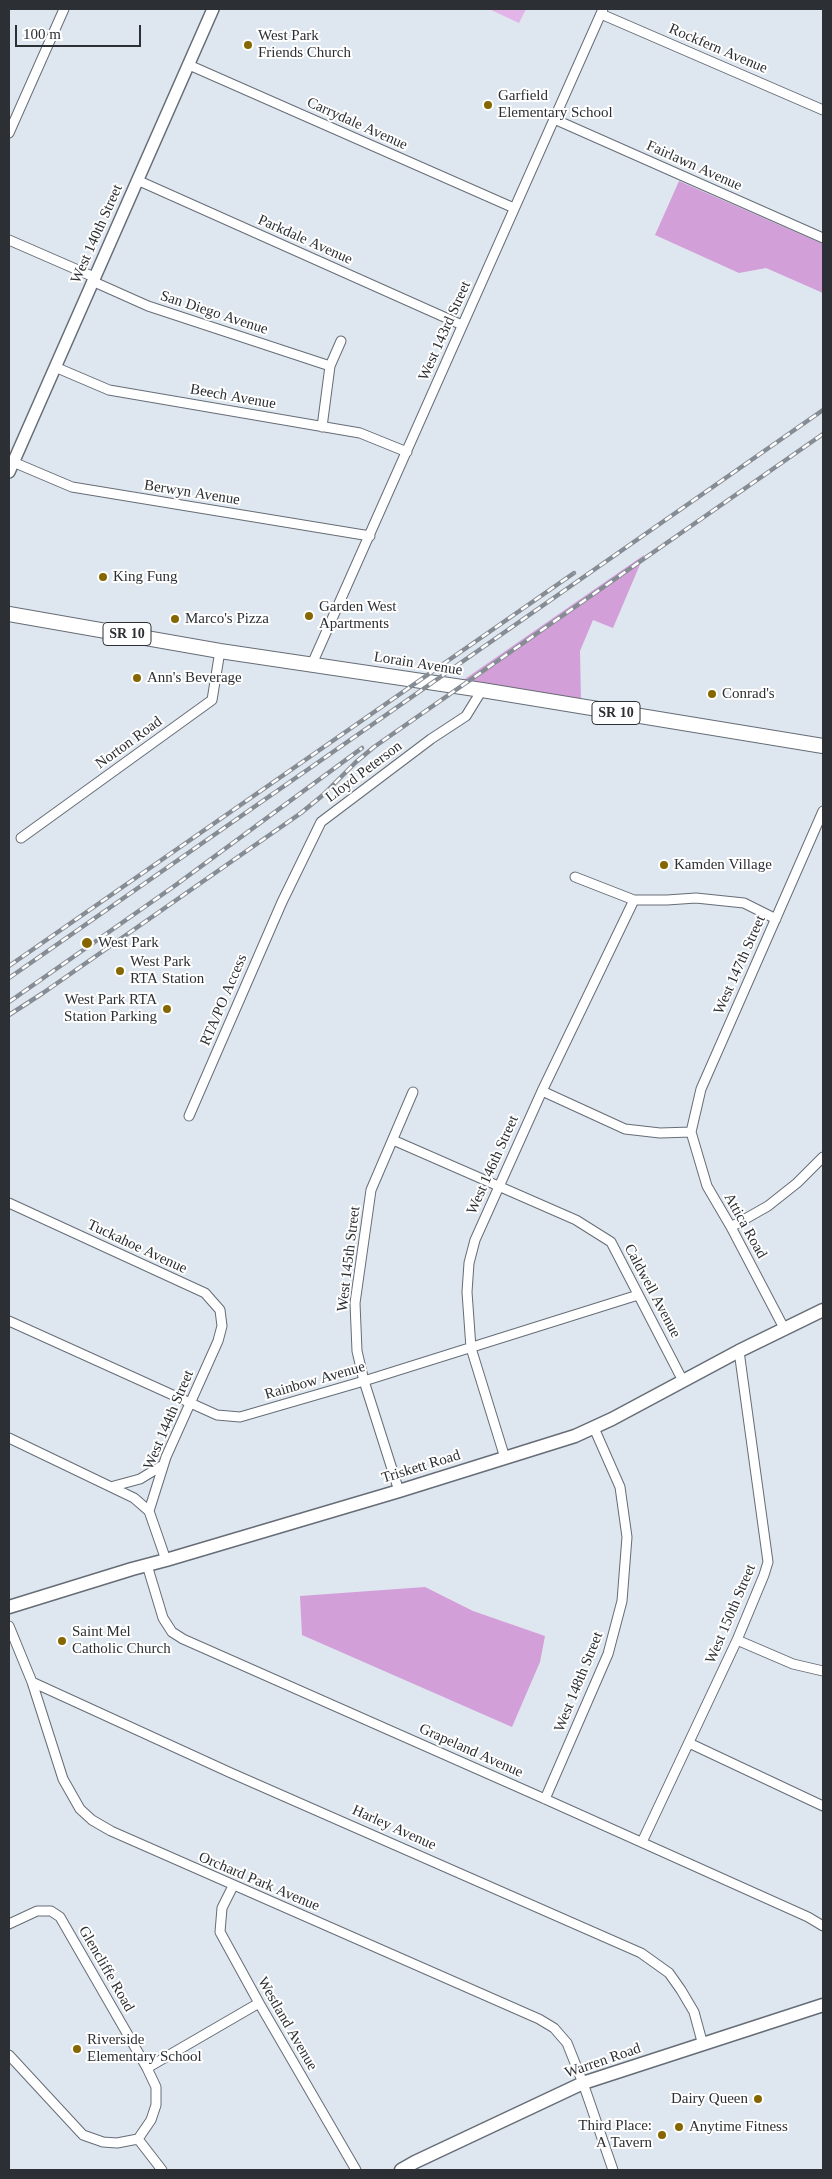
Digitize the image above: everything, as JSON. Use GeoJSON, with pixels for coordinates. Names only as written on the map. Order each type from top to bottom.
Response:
{"type":"FeatureCollection","features":[{"type":"Feature","properties":{"kind":"main road","name":"Lorain Avenue"},"geometry":{"type":"LineString","coordinates":[[9,614],[220,651],[482,690],[823,746]]}},
{"type":"Feature","properties":{"kind":"main road","name":"Triskett Road"},"geometry":{"type":"LineString","coordinates":[[9,1607],[399,1491],[594,1428],[739,1351],[823,1310]]}},
{"type":"Feature","properties":{"kind":"main road","name":"Warren Road"},"geometry":{"type":"LineString","coordinates":[[402,2170],[415,2162],[583,2083],[823,2005]]}},
{"type":"Feature","properties":{"kind":"street"},"geometry":{"type":"LineString","coordinates":[[9,133],[64,9]]}},
{"type":"Feature","properties":{"kind":"street","name":"West 140th Street"},"geometry":{"type":"LineString","coordinates":[[11,467],[213,9]]}},
{"type":"Feature","properties":{"kind":"street","name":"Rockfern Avenue"},"geometry":{"type":"LineString","coordinates":[[602,12],[823,110]]}},
{"type":"Feature","properties":{"kind":"street","name":"West 143rd Street"},"geometry":{"type":"LineString","coordinates":[[312,664],[602,12]]}},
{"type":"Feature","properties":{"kind":"street","name":"Carrydale Avenue"},"geometry":{"type":"LineString","coordinates":[[189,65],[514,208]]}},
{"type":"Feature","properties":{"kind":"street","name":"Fairlawn Avenue"},"geometry":{"type":"LineString","coordinates":[[554,119],[823,238]]}},
{"type":"Feature","properties":{"kind":"street","name":"Parkdale Avenue"},"geometry":{"type":"LineString","coordinates":[[137,180],[462,325]]}},
{"type":"Feature","properties":{"kind":"street","name":"San Diego Avenue"},"geometry":{"type":"LineString","coordinates":[[9,240],[148,306],[330,366]]}},
{"type":"Feature","properties":{"kind":"street"},"geometry":{"type":"LineString","coordinates":[[322,427],[330,366],[340,341]]}},
{"type":"Feature","properties":{"kind":"street","name":"Beech Avenue"},"geometry":{"type":"LineString","coordinates":[[54,367],[109,390],[360,434],[407,452]]}},
{"type":"Feature","properties":{"kind":"street","name":"Berwyn Avenue"},"geometry":{"type":"LineString","coordinates":[[11,467],[72,487],[370,536]]}},
{"type":"Feature","properties":{"kind":"street","name":"Norton Road"},"geometry":{"type":"LineString","coordinates":[[21,838],[212,700],[220,651]]}},
{"type":"Feature","properties":{"kind":"street","name":"Lloyd Peterson"},"geometry":{"type":"LineString","coordinates":[[285,895],[321,822],[393,767],[466,716],[482,690]]}},
{"type":"Feature","properties":{"kind":"street","name":"West 147th Street"},"geometry":{"type":"LineString","coordinates":[[691,1132],[701,1089],[823,811]]}},
{"type":"Feature","properties":{"kind":"street"},"geometry":{"type":"LineString","coordinates":[[575,877],[634,900],[696,898],[744,903],[776,919]]}},
{"type":"Feature","properties":{"kind":"street","name":"RTA/PO Access"},"geometry":{"type":"LineString","coordinates":[[189,1116],[285,895]]}},
{"type":"Feature","properties":{"kind":"street","name":"West 146th Street"},"geometry":{"type":"LineString","coordinates":[[505,1458],[471,1348],[467,1313],[469,1263],[474,1240],[542,1091],[634,900]]}},
{"type":"Feature","properties":{"kind":"street"},"geometry":{"type":"LineString","coordinates":[[542,1091],[625,1129],[660,1133],[691,1132]]}},
{"type":"Feature","properties":{"kind":"street","name":"West 145th Street"},"geometry":{"type":"LineString","coordinates":[[399,1491],[364,1381],[357,1352],[355,1303],[371,1190],[414,1092]]}},
{"type":"Feature","properties":{"kind":"street","name":"Attica Road"},"geometry":{"type":"LineString","coordinates":[[691,1132],[707,1186],[731,1227],[785,1330]]}},
{"type":"Feature","properties":{"kind":"street","name":"Caldwell Avenue"},"geometry":{"type":"LineString","coordinates":[[393,1140],[576,1220],[611,1242],[683,1381]]}},
{"type":"Feature","properties":{"kind":"street"},"geometry":{"type":"LineString","coordinates":[[731,1227],[768,1206],[797,1183],[823,1157]]}},
{"type":"Feature","properties":{"kind":"street","name":"Tuckahoe Avenue"},"geometry":{"type":"LineString","coordinates":[[9,1203],[205,1293],[220,1310],[222,1326],[218,1342]]}},
{"type":"Feature","properties":{"kind":"street","name":"Rainbow Avenue"},"geometry":{"type":"LineString","coordinates":[[9,1321],[190,1404],[217,1415],[240,1417],[364,1381],[638,1295]]}},
{"type":"Feature","properties":{"kind":"street","name":"West 144th Street"},"geometry":{"type":"LineString","coordinates":[[149,1511],[164,1465],[218,1342]]}},
{"type":"Feature","properties":{"kind":"street","name":"West 150th Street"},"geometry":{"type":"LineString","coordinates":[[642,1842],[737,1640],[768,1562],[739,1351]]}},
{"type":"Feature","properties":{"kind":"street","name":"West 148th Street"},"geometry":{"type":"LineString","coordinates":[[546,1799],[608,1654],[622,1601],[627,1537],[620,1487],[594,1428]]}},
{"type":"Feature","properties":{"kind":"street"},"geometry":{"type":"LineString","coordinates":[[9,1438],[114,1486],[134,1498],[149,1511],[166,1560]]}},
{"type":"Feature","properties":{"kind":"street"},"geometry":{"type":"LineString","coordinates":[[114,1486],[140,1479],[164,1465]]}},
{"type":"Feature","properties":{"kind":"street","name":"Grapeland Avenue"},"geometry":{"type":"LineString","coordinates":[[146,1565],[163,1618],[172,1632],[182,1639],[546,1799],[808,1917],[823,1926]]}},
{"type":"Feature","properties":{"kind":"street","name":"Orchard Park Avenue"},"geometry":{"type":"LineString","coordinates":[[9,1626],[32,1682],[63,1780],[80,1809],[92,1820],[110,1831],[232,1886],[539,2019],[554,2028],[567,2043],[613,2170]]}},
{"type":"Feature","properties":{"kind":"street"},"geometry":{"type":"LineString","coordinates":[[737,1640],[793,1664],[823,1671]]}},
{"type":"Feature","properties":{"kind":"street","name":"Harley Avenue"},"geometry":{"type":"LineString","coordinates":[[32,1682],[641,1953],[669,1973],[681,1990],[694,2012],[703,2045]]}},
{"type":"Feature","properties":{"kind":"street"},"geometry":{"type":"LineString","coordinates":[[689,1743],[823,1806]]}},
{"type":"Feature","properties":{"kind":"street","name":"Westland Avenue"},"geometry":{"type":"LineString","coordinates":[[232,1886],[222,1908],[220,1932],[356,2170]]}},
{"type":"Feature","properties":{"kind":"street","name":"Glencliffe Road"},"geometry":{"type":"LineString","coordinates":[[9,1924],[37,1911],[50,1910],[60,1917],[147,2068],[156,2087],[156,2105],[151,2120],[138,2139]]}},
{"type":"Feature","properties":{"kind":"street"},"geometry":{"type":"LineString","coordinates":[[147,2068],[259,2003]]}},
{"type":"Feature","properties":{"kind":"street"},"geometry":{"type":"LineString","coordinates":[[9,2055],[83,2135],[103,2142],[117,2143],[138,2139],[162,2170]]}},
{"type":"Feature","properties":{"kind":"shaded area"},"geometry":{"type":"Polygon","coordinates":[[[489,9],[526,9],[519,23],[489,9]]]}},
{"type":"Feature","properties":{"kind":"shaded area"},"geometry":{"type":"Polygon","coordinates":[[[679,181],[823,244],[823,293],[766,268],[739,273],[655,235],[679,181]]]}},
{"type":"Feature","properties":{"kind":"shaded area"},"geometry":{"type":"Polygon","coordinates":[[[644,555],[613,628],[593,620],[580,651],[581,702],[462,681],[644,555]]]}},
{"type":"Feature","properties":{"kind":"shaded area"},"geometry":{"type":"Polygon","coordinates":[[[425,1587],[473,1611],[545,1636],[540,1662],[512,1727],[302,1635],[300,1596],[425,1587]]]}},
{"type":"Feature","properties":{"kind":"railway"},"geometry":{"type":"LineString","coordinates":[[9,978],[823,410]]}},
{"type":"Feature","properties":{"kind":"railway"},"geometry":{"type":"LineString","coordinates":[[9,1015],[301,813],[374,747],[823,434]]}},
{"type":"Feature","properties":{"kind":"railway"},"geometry":{"type":"LineString","coordinates":[[9,966],[574,573]]}},
{"type":"Feature","properties":{"kind":"railway"},"geometry":{"type":"LineString","coordinates":[[9,1002],[173,887],[362,748]]}},
{"type":"Feature","properties":{"kind":"place","name":"West Park Friends Church"},"geometry":{"type":"Point","coordinates":[248,45]}},
{"type":"Feature","properties":{"kind":"place","name":"Garfield Elementary School"},"geometry":{"type":"Point","coordinates":[488,105]}},
{"type":"Feature","properties":{"kind":"place","name":"King Fung"},"geometry":{"type":"Point","coordinates":[103,577]}},
{"type":"Feature","properties":{"kind":"place","name":"Garden West Apartments"},"geometry":{"type":"Point","coordinates":[309,616]}},
{"type":"Feature","properties":{"kind":"place","name":"Marco's Pizza"},"geometry":{"type":"Point","coordinates":[175,619]}},
{"type":"Feature","properties":{"kind":"place","name":"Ann's Beverage"},"geometry":{"type":"Point","coordinates":[137,678]}},
{"type":"Feature","properties":{"kind":"place","name":"Conrad's"},"geometry":{"type":"Point","coordinates":[712,694]}},
{"type":"Feature","properties":{"kind":"place","name":"Kamden Village"},"geometry":{"type":"Point","coordinates":[664,865]}},
{"type":"Feature","properties":{"kind":"place","name":"West Park"},"geometry":{"type":"Point","coordinates":[87,943]}},
{"type":"Feature","properties":{"kind":"place","name":"West Park RTA Station"},"geometry":{"type":"Point","coordinates":[120,971]}},
{"type":"Feature","properties":{"kind":"place","name":"West Park RTA Station Parking"},"geometry":{"type":"Point","coordinates":[167,1009]}},
{"type":"Feature","properties":{"kind":"place","name":"Saint Mel Catholic Church"},"geometry":{"type":"Point","coordinates":[62,1641]}},
{"type":"Feature","properties":{"kind":"place","name":"Riverside Elementary School"},"geometry":{"type":"Point","coordinates":[77,2049]}},
{"type":"Feature","properties":{"kind":"place","name":"Dairy Queen"},"geometry":{"type":"Point","coordinates":[758,2099]}},
{"type":"Feature","properties":{"kind":"place","name":"Anytime Fitness"},"geometry":{"type":"Point","coordinates":[679,2127]}},
{"type":"Feature","properties":{"kind":"place","name":"Third Place: A Tavern"},"geometry":{"type":"Point","coordinates":[662,2135]}}]}
